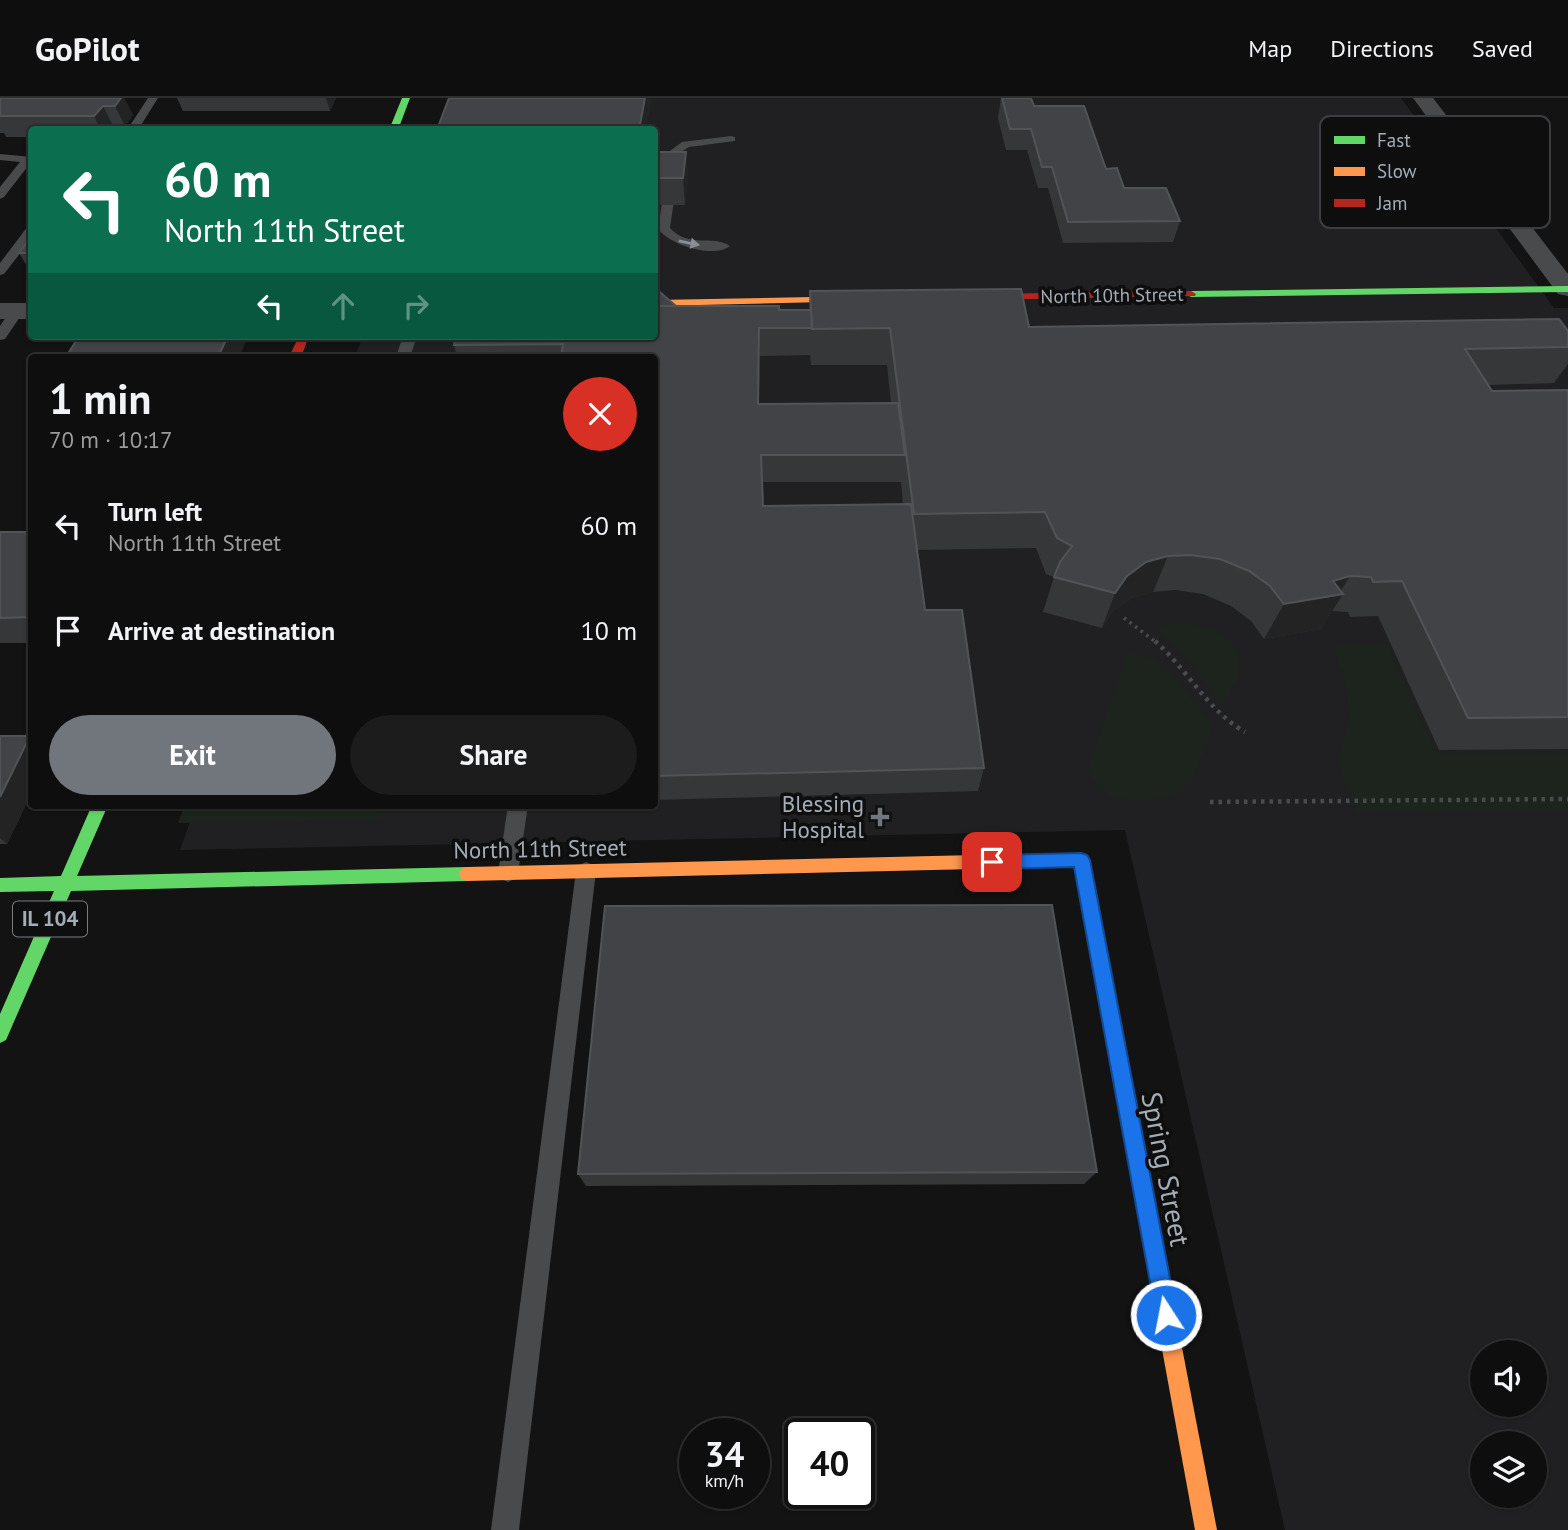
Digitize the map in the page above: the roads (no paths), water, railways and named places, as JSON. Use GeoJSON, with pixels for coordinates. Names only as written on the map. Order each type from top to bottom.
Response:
{"type":"FeatureCollection","features":[{"type":"Feature","properties":{"kind":"street"},"geometry":{"type":"LineString","coordinates":[[395,126],[406,98]]}},
{"type":"Feature","properties":{"kind":"street"},"geometry":{"type":"LineString","coordinates":[[1423,98],[1437,116]]}},
{"type":"Feature","properties":{"kind":"street"},"geometry":{"type":"LineString","coordinates":[[1521,228],[1567,289]]}},
{"type":"Feature","properties":{"kind":"street","name":"North 10th Street"},"geometry":{"type":"LineString","coordinates":[[948,298],[1567,289]]}},
{"type":"Feature","properties":{"kind":"street"},"geometry":{"type":"LineString","coordinates":[[658,303],[881,299]]}},
{"type":"Feature","properties":{"kind":"street","name":"IL 104"},"geometry":{"type":"LineString","coordinates":[[0,1034],[98,809]]}},
{"type":"Feature","properties":{"kind":"street","name":"North 11th Street"},"geometry":{"type":"LineString","coordinates":[[0,885],[1081,860]]}},
{"type":"Feature","properties":{"kind":"street","name":"Spring Street"},"geometry":{"type":"LineString","coordinates":[[1081,860],[1206,1530]]}},
{"type":"Feature","properties":{"kind":"lane"},"geometry":{"type":"LineString","coordinates":[[135,126],[153,98]]}},
{"type":"Feature","properties":{"kind":"lane"},"geometry":{"type":"LineString","coordinates":[[724,246],[691,245],[671,238],[664,229],[676,151],[686,144],[731,139]]}},
{"type":"Feature","properties":{"kind":"lane"},"geometry":{"type":"LineString","coordinates":[[0,150],[28,150]]}},
{"type":"Feature","properties":{"kind":"lane"},"geometry":{"type":"LineString","coordinates":[[0,157],[22,157],[27,159],[28,163],[0,195]]}},
{"type":"Feature","properties":{"kind":"lane"},"geometry":{"type":"LineString","coordinates":[[0,271],[28,234]]}},
{"type":"Feature","properties":{"kind":"lane"},"geometry":{"type":"LineString","coordinates":[[0,336],[16,311]]}},
{"type":"Feature","properties":{"kind":"lane"},"geometry":{"type":"LineString","coordinates":[[508,873],[517,809]]}},
{"type":"Feature","properties":{"kind":"lane"},"geometry":{"type":"LineString","coordinates":[[505,1530],[586,871]]}},
{"type":"Feature","properties":{"kind":"place","name":"Blessing Hospital"},"geometry":{"type":"Point","coordinates":[880,817]}}]}
